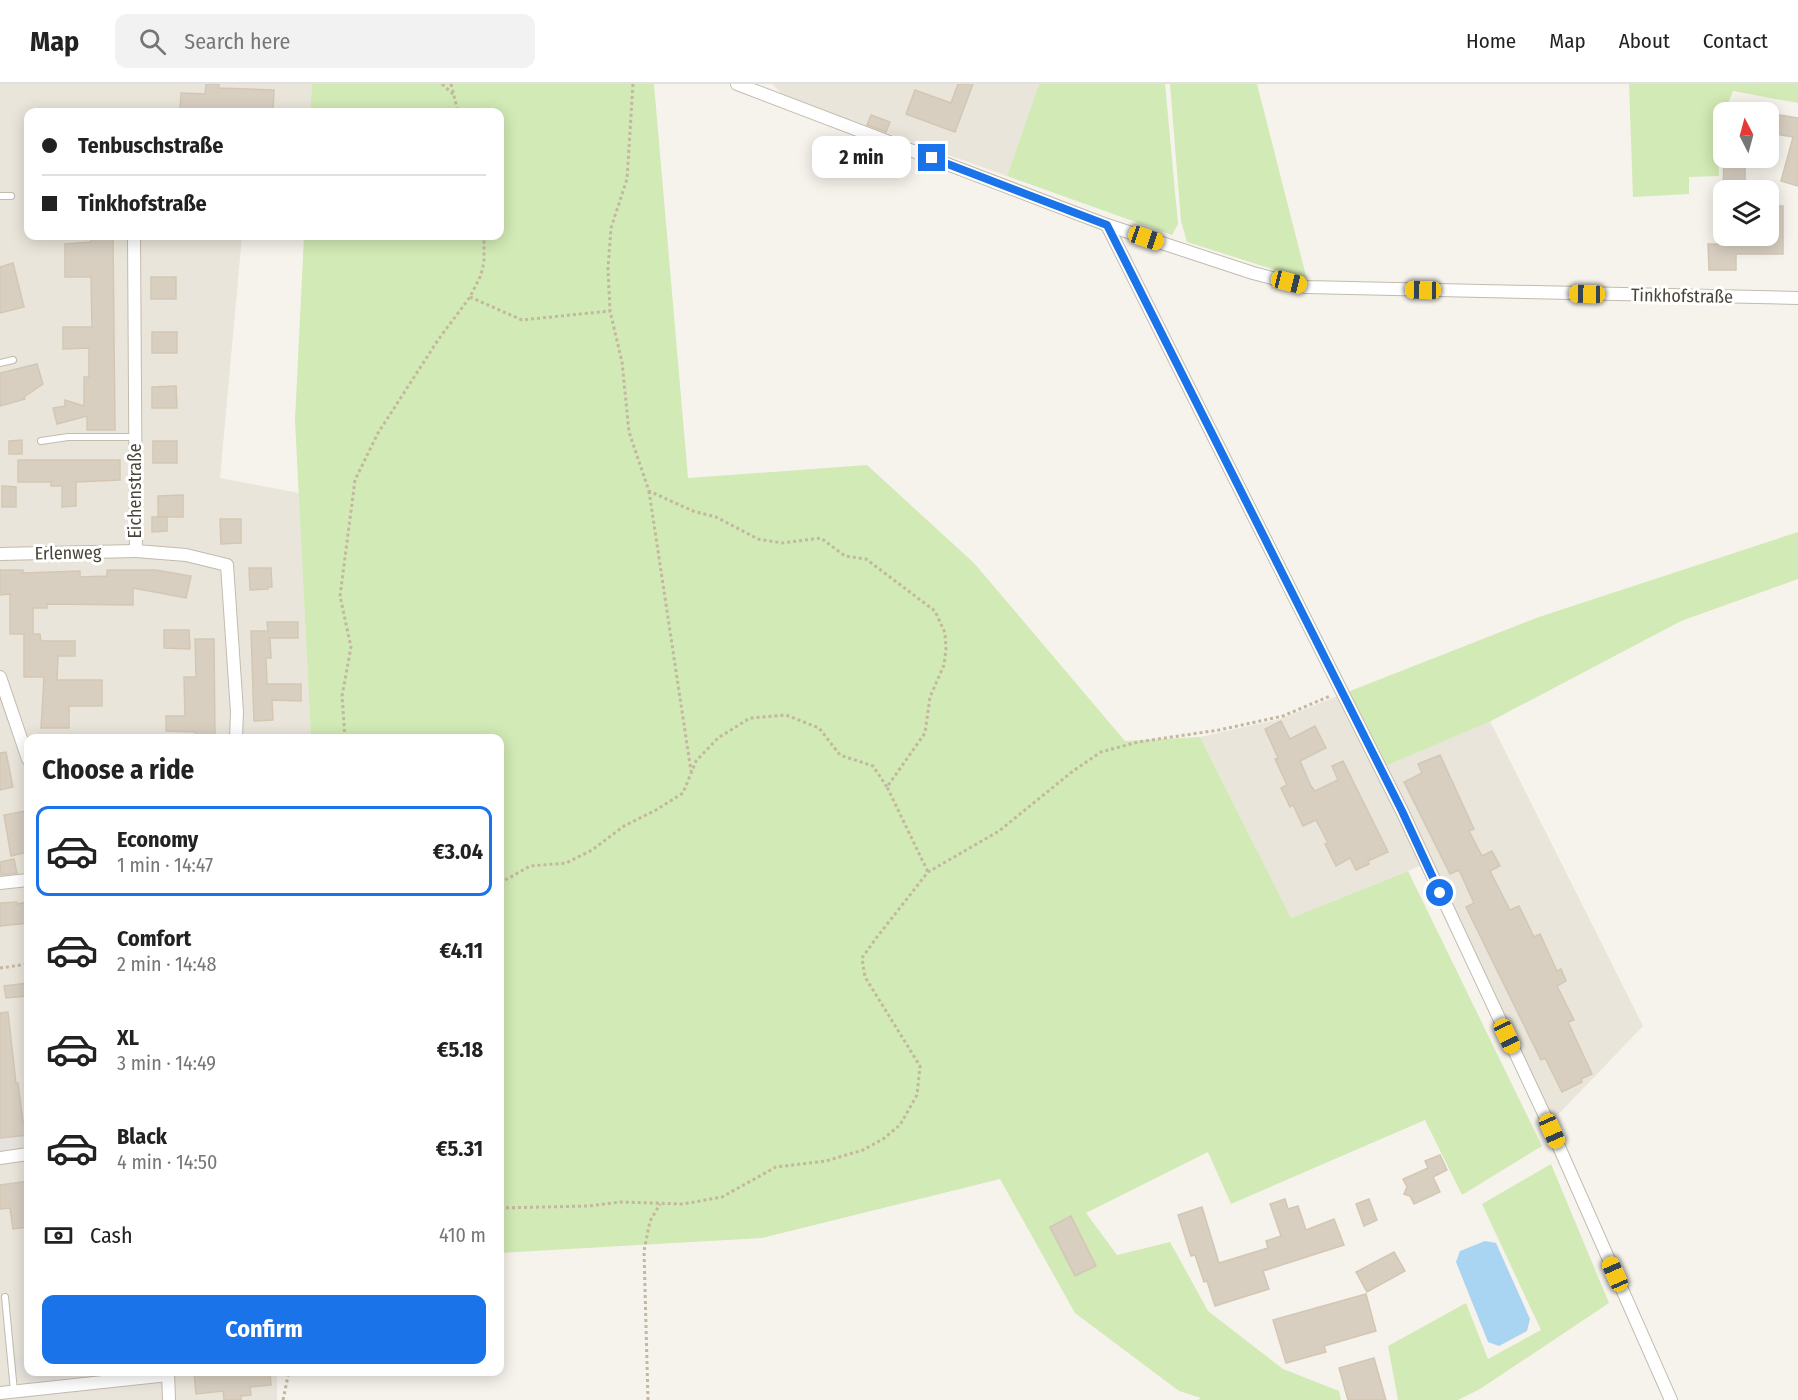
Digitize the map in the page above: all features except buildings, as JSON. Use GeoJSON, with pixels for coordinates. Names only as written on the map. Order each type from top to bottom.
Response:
{"type":"FeatureCollection","features":[{"type":"Feature","properties":{"kind":"street","name":"Tinkhofstraße"},"geometry":{"type":"LineString","coordinates":[[737,84],[1107,225],[1253,273],[1306,287],[1798,298]]}},
{"type":"Feature","properties":{"kind":"street"},"geometry":{"type":"LineString","coordinates":[[1107,225],[1402,811],[1552,1131],[1671,1400]]}},
{"type":"Feature","properties":{"kind":"street","name":"Eichenstraße"},"geometry":{"type":"LineString","coordinates":[[134,240],[136,551],[186,555],[227,565],[237,712],[236,734]]}},
{"type":"Feature","properties":{"kind":"street","name":"Erlenweg"},"geometry":{"type":"LineString","coordinates":[[0,554],[136,551]]}},
{"type":"Feature","properties":{"kind":"street"},"geometry":{"type":"LineString","coordinates":[[0,677],[24,747]]}},
{"type":"Feature","properties":{"kind":"street"},"geometry":{"type":"LineString","coordinates":[[0,882],[24,880]]}},
{"type":"Feature","properties":{"kind":"street"},"geometry":{"type":"LineString","coordinates":[[0,1158],[24,1155]]}},
{"type":"Feature","properties":{"kind":"street"},"geometry":{"type":"LineString","coordinates":[[0,1393],[140,1376]]}},
{"type":"Feature","properties":{"kind":"street"},"geometry":{"type":"LineString","coordinates":[[168,1376],[169,1400]]}},
{"type":"Feature","properties":{"kind":"lane"},"geometry":{"type":"LineString","coordinates":[[0,196],[11,196]]}},
{"type":"Feature","properties":{"kind":"lane"},"geometry":{"type":"LineString","coordinates":[[0,363],[13,360]]}},
{"type":"Feature","properties":{"kind":"lane"},"geometry":{"type":"LineString","coordinates":[[41,441],[68,437],[135,436]]}},
{"type":"Feature","properties":{"kind":"lane"},"geometry":{"type":"LineString","coordinates":[[4,1297],[14,1391]]}},
{"type":"Feature","properties":{"kind":"path"},"geometry":{"type":"LineString","coordinates":[[442,84],[454,96]]}},
{"type":"Feature","properties":{"kind":"path"},"geometry":{"type":"LineString","coordinates":[[452,84],[457,108]]}},
{"type":"Feature","properties":{"kind":"path"},"geometry":{"type":"LineString","coordinates":[[633,84],[627,179],[611,228],[608,269],[610,311],[622,362],[630,432],[649,491],[692,771]]}},
{"type":"Feature","properties":{"kind":"path"},"geometry":{"type":"LineString","coordinates":[[345,734],[342,696],[351,647],[340,596],[355,480],[378,433],[438,340],[470,297],[484,262],[484,240]]}},
{"type":"Feature","properties":{"kind":"path"},"geometry":{"type":"LineString","coordinates":[[470,297],[522,320],[610,311]]}},
{"type":"Feature","properties":{"kind":"path"},"geometry":{"type":"LineString","coordinates":[[649,491],[693,511],[716,517],[758,539],[782,543],[821,538],[845,555],[866,559],[935,611],[945,633],[944,665],[930,697],[925,733],[887,787]]}},
{"type":"Feature","properties":{"kind":"path"},"geometry":{"type":"LineString","coordinates":[[504,1208],[588,1206],[621,1202],[683,1204],[722,1197],[776,1167],[826,1161],[862,1150],[883,1138],[900,1125],[917,1095],[920,1066],[865,977],[862,958],[928,872],[999,831],[1073,771],[1101,752],[1138,742],[1219,730],[1283,716],[1339,692]]}},
{"type":"Feature","properties":{"kind":"path"},"geometry":{"type":"LineString","coordinates":[[504,881],[530,866],[566,863],[592,850],[624,826],[683,793],[696,761],[718,738],[750,718],[786,715],[819,728],[840,755],[873,766],[887,787],[928,872]]}},
{"type":"Feature","properties":{"kind":"path"},"geometry":{"type":"LineString","coordinates":[[0,968],[24,965]]}},
{"type":"Feature","properties":{"kind":"path"},"geometry":{"type":"LineString","coordinates":[[648,1400],[644,1251],[650,1221],[660,1204]]}},
{"type":"Feature","properties":{"kind":"path"},"geometry":{"type":"LineString","coordinates":[[283,1400],[289,1376]]}},
{"type":"Feature","properties":{"kind":"shaded area"},"geometry":{"type":"Polygon","coordinates":[[[0,84],[312,84],[310,108],[24,108],[24,240],[242,240],[220,478],[299,493],[311,734],[24,734],[24,1376],[277,1376],[277,1400],[0,1400],[0,84]]]}},
{"type":"Feature","properties":{"kind":"shaded area"},"geometry":{"type":"Polygon","coordinates":[[[772,84],[1039,84],[1007,176],[784,96],[772,84]]]}},
{"type":"Feature","properties":{"kind":"shaded area"},"geometry":{"type":"Polygon","coordinates":[[[1345,693],[1383,767],[1490,721],[1643,1026],[1552,1121],[1425,864],[1291,918],[1200,737],[1280,719],[1345,693]]]}},
{"type":"Feature","properties":{"kind":"shaded area"},"geometry":{"type":"Polygon","coordinates":[[[24,1122],[24,1149],[0,1152],[0,1125],[24,1122]]]}},
{"type":"Feature","properties":{"kind":"shaded area"},"geometry":{"type":"Polygon","coordinates":[[[24,1355],[24,1376],[86,1376],[30,1382],[21,1378],[16,1370],[14,1356],[24,1355]]]}},
{"type":"Feature","properties":{"kind":"green space"},"geometry":{"type":"Polygon","coordinates":[[[312,84],[654,84],[688,478],[867,465],[974,563],[1125,741],[1200,737],[1291,918],[1408,871],[1542,1146],[1462,1195],[1425,1120],[1231,1204],[1208,1152],[1086,1213],[1117,1255],[1170,1242],[1208,1311],[1283,1369],[1339,1391],[1341,1400],[1198,1400],[1201,1398],[1179,1391],[1075,1313],[1000,1179],[762,1238],[504,1253],[504,734],[311,734],[295,420],[304,240],[504,240],[504,108],[310,108],[312,84]]]}},
{"type":"Feature","properties":{"kind":"green space"},"geometry":{"type":"Polygon","coordinates":[[[1039,84],[1165,84],[1178,224],[1172,235],[1007,176],[1039,84]]]}},
{"type":"Feature","properties":{"kind":"green space"},"geometry":{"type":"Polygon","coordinates":[[[1170,84],[1257,84],[1307,280],[1187,242],[1181,221],[1170,84]]]}},
{"type":"Feature","properties":{"kind":"green space"},"geometry":{"type":"Polygon","coordinates":[[[1629,84],[1798,84],[1798,103],[1733,91],[1728,102],[1713,102],[1713,168],[1719,168],[1719,176],[1689,177],[1689,194],[1633,197],[1629,84]]]}},
{"type":"Feature","properties":{"kind":"green space"},"geometry":{"type":"Polygon","coordinates":[[[1798,532],[1798,579],[1681,621],[1491,721],[1383,767],[1345,693],[1539,617],[1798,532]]]}},
{"type":"Feature","properties":{"kind":"green space"},"geometry":{"type":"Polygon","coordinates":[[[1551,1164],[1609,1303],[1480,1389],[1458,1400],[1398,1400],[1388,1346],[1466,1303],[1488,1359],[1541,1330],[1482,1204],[1551,1164]]]}},
{"type":"Feature","properties":{"kind":"water"},"geometry":{"type":"Polygon","coordinates":[[[1485,1241],[1496,1243],[1530,1319],[1527,1331],[1499,1346],[1488,1342],[1456,1262],[1460,1251],[1485,1241]]]}},
{"type":"Feature","properties":{"kind":"route"},"geometry":{"type":"LineString","coordinates":[[932,158],[1107,225],[1402,811],[1440,893]]}}]}
